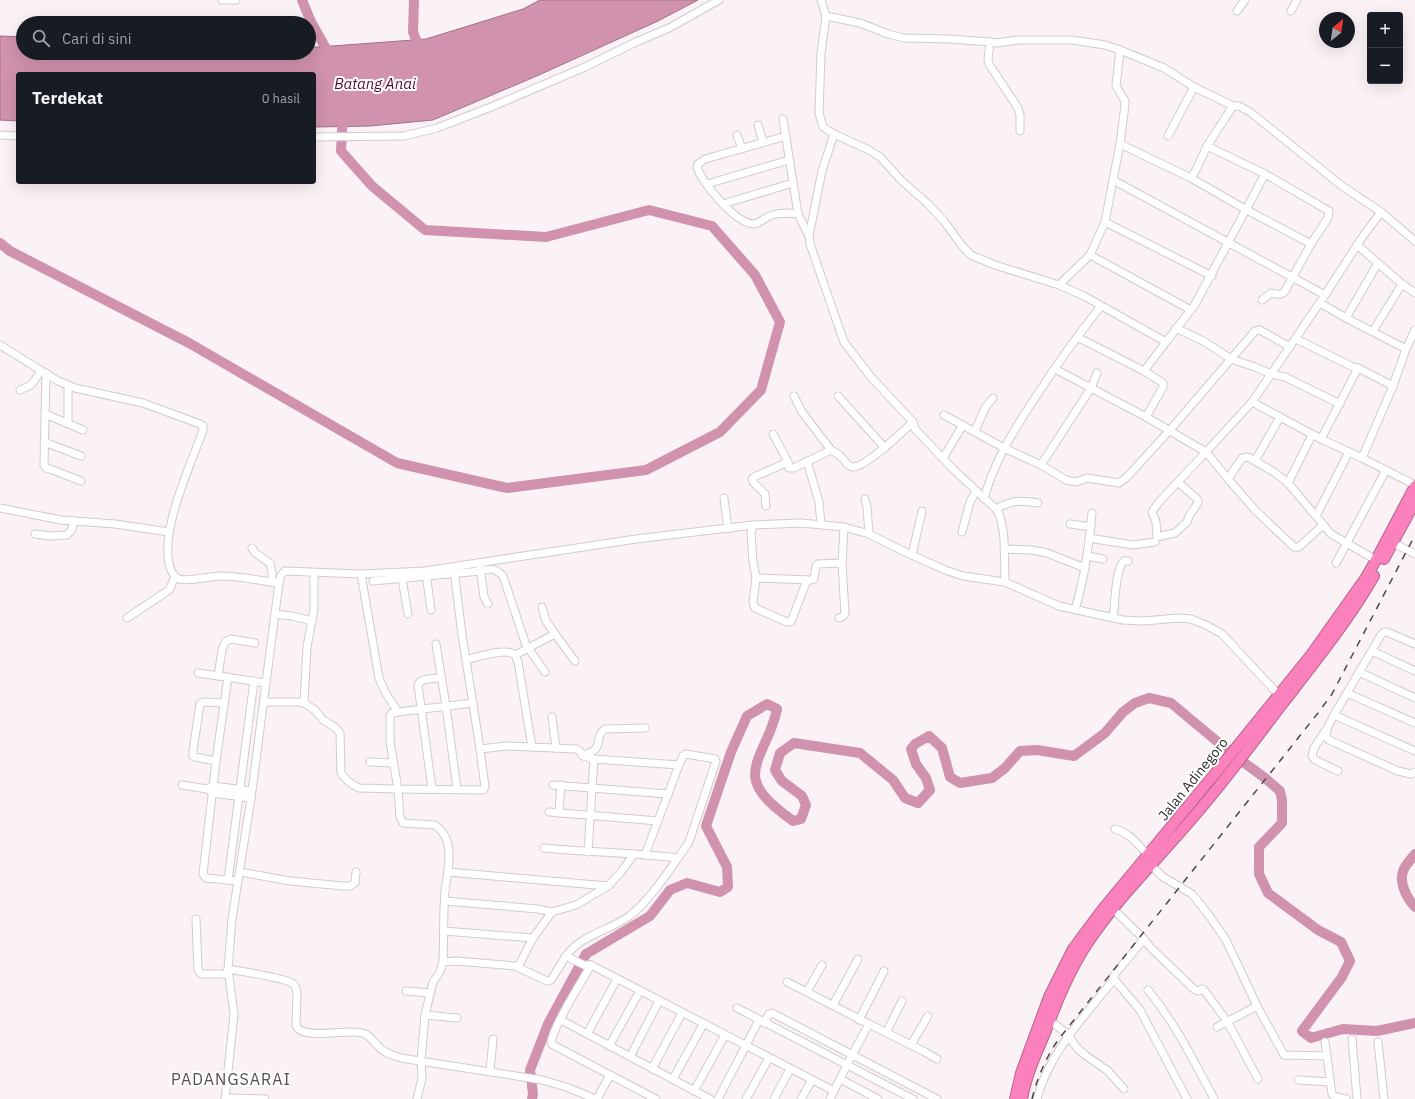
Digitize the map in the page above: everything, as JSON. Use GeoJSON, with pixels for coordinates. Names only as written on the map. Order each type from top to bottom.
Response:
{"type":"FeatureCollection","features":[{"type":"Feature","properties":{"kind":"highway","name":"Jalan Adinegoro"},"geometry":{"type":"LineString","coordinates":[[1247,741],[1279,695],[1314,657],[1365,579],[1415,486]]}},
{"type":"Feature","properties":{"kind":"highway","name":"Jalan Adinegoro"},"geometry":{"type":"LineString","coordinates":[[1122,892],[1150,860],[1197,813],[1222,773],[1367,589],[1394,543],[1415,502]]}},
{"type":"Feature","properties":{"kind":"highway"},"geometry":{"type":"LineString","coordinates":[[1022,1099],[1032,1064],[1072,968],[1089,940],[1113,909],[1122,892]]}},
{"type":"Feature","properties":{"kind":"highway"},"geometry":{"type":"LineString","coordinates":[[1015,1099],[1020,1073],[1049,997],[1062,971],[1088,928],[1122,892]]}},
{"type":"Feature","properties":{"kind":"street"},"geometry":{"type":"LineString","coordinates":[[222,0],[236,0]]}},
{"type":"Feature","properties":{"kind":"street"},"geometry":{"type":"LineString","coordinates":[[316,138],[404,136],[437,128],[469,117],[552,82],[669,28],[719,0]]}},
{"type":"Feature","properties":{"kind":"street"},"geometry":{"type":"LineString","coordinates":[[821,0],[826,16],[821,53],[819,113],[823,127],[880,157],[901,180],[928,204],[944,221],[962,246],[971,255],[995,265],[1059,285],[1084,296],[1166,342]]}},
{"type":"Feature","properties":{"kind":"street"},"geometry":{"type":"LineString","coordinates":[[1237,11],[1245,0]]}},
{"type":"Feature","properties":{"kind":"street"},"geometry":{"type":"LineString","coordinates":[[1291,11],[1297,0]]}},
{"type":"Feature","properties":{"kind":"street"},"geometry":{"type":"LineString","coordinates":[[826,16],[860,23],[888,34],[904,38],[949,39],[996,43],[1019,40],[1072,40],[1104,45],[1120,50],[1164,68],[1194,87],[1233,106],[1244,108],[1342,186],[1381,212],[1415,241]]}},
{"type":"Feature","properties":{"kind":"street"},"geometry":{"type":"LineString","coordinates":[[990,42],[988,59],[1018,108],[1020,115],[1020,131]]}},
{"type":"Feature","properties":{"kind":"street"},"geometry":{"type":"LineString","coordinates":[[1059,285],[1090,255],[1105,222],[1126,105],[1116,86],[1120,50]]}},
{"type":"Feature","properties":{"kind":"street"},"geometry":{"type":"LineString","coordinates":[[1168,136],[1194,87]]}},
{"type":"Feature","properties":{"kind":"street"},"geometry":{"type":"LineString","coordinates":[[1191,178],[1207,146],[1233,106]]}},
{"type":"Feature","properties":{"kind":"street"},"geometry":{"type":"LineString","coordinates":[[783,119],[798,214],[809,236]]}},
{"type":"Feature","properties":{"kind":"street"},"geometry":{"type":"LineString","coordinates":[[758,125],[764,142]]}},
{"type":"Feature","properties":{"kind":"street"},"geometry":{"type":"LineString","coordinates":[[834,134],[822,171],[809,236],[810,244],[844,342],[871,377],[913,422],[915,429],[1001,515],[1005,582]]}},
{"type":"Feature","properties":{"kind":"street"},"geometry":{"type":"LineString","coordinates":[[0,135],[16,136]]}},
{"type":"Feature","properties":{"kind":"street"},"geometry":{"type":"LineString","coordinates":[[737,135],[742,149]]}},
{"type":"Feature","properties":{"kind":"street"},"geometry":{"type":"LineString","coordinates":[[786,136],[706,159],[698,164],[697,167],[707,184],[723,204],[740,218],[749,223],[756,224],[770,216],[780,214],[798,214]]}},
{"type":"Feature","properties":{"kind":"street"},"geometry":{"type":"LineString","coordinates":[[1120,144],[1191,178],[1311,244]]}},
{"type":"Feature","properties":{"kind":"street"},"geometry":{"type":"LineString","coordinates":[[1207,146],[1265,174],[1329,211],[1328,218],[1311,244],[1294,278],[1283,294],[1279,295],[1271,293],[1262,300]]}},
{"type":"Feature","properties":{"kind":"street"},"geometry":{"type":"LineString","coordinates":[[707,184],[789,160]]}},
{"type":"Feature","properties":{"kind":"street"},"geometry":{"type":"LineString","coordinates":[[1144,371],[1191,310],[1212,276],[1245,209],[1265,174]]}},
{"type":"Feature","properties":{"kind":"street"},"geometry":{"type":"LineString","coordinates":[[1113,180],[1325,295]]}},
{"type":"Feature","properties":{"kind":"street"},"geometry":{"type":"LineString","coordinates":[[723,204],[793,183]]}},
{"type":"Feature","properties":{"kind":"street"},"geometry":{"type":"LineString","coordinates":[[1178,482],[1198,500],[1198,502],[1187,522],[1175,533],[1157,537],[1156,522],[1152,512],[1159,502],[1252,402],[1320,303],[1357,245],[1381,212]]}},
{"type":"Feature","properties":{"kind":"street"},"geometry":{"type":"LineString","coordinates":[[1105,222],[1212,276]]}},
{"type":"Feature","properties":{"kind":"street"},"geometry":{"type":"LineString","coordinates":[[1357,245],[1402,284],[1415,293]]}},
{"type":"Feature","properties":{"kind":"street"},"geometry":{"type":"LineString","coordinates":[[1090,255],[1191,310]]}},
{"type":"Feature","properties":{"kind":"street"},"geometry":{"type":"LineString","coordinates":[[1346,318],[1378,263]]}},
{"type":"Feature","properties":{"kind":"street"},"geometry":{"type":"LineString","coordinates":[[1373,331],[1402,284]]}},
{"type":"Feature","properties":{"kind":"street"},"geometry":{"type":"LineString","coordinates":[[1320,303],[1406,349]]}},
{"type":"Feature","properties":{"kind":"street"},"geometry":{"type":"LineString","coordinates":[[984,499],[987,485],[1004,448],[1077,336],[1102,306]]}},
{"type":"Feature","properties":{"kind":"street"},"geometry":{"type":"LineString","coordinates":[[1176,328],[1205,342],[1231,359],[1271,374],[1285,377],[1340,404]]}},
{"type":"Feature","properties":{"kind":"street"},"geometry":{"type":"LineString","coordinates":[[944,415],[1071,482],[1087,478],[1119,483],[1126,478],[1170,430],[1258,330],[1290,347]]}},
{"type":"Feature","properties":{"kind":"street"},"geometry":{"type":"LineString","coordinates":[[1362,458],[1415,330]]}},
{"type":"Feature","properties":{"kind":"street"},"geometry":{"type":"LineString","coordinates":[[1077,336],[1144,371],[1164,384],[1146,417]]}},
{"type":"Feature","properties":{"kind":"street"},"geometry":{"type":"LineString","coordinates":[[1296,338],[1353,368],[1358,368],[1393,386]]}},
{"type":"Feature","properties":{"kind":"street"},"geometry":{"type":"LineString","coordinates":[[1,348],[58,381],[75,388],[143,404],[196,422],[203,426],[203,430],[180,495],[169,532],[169,563],[175,577],[182,580],[231,576],[275,582]]}},
{"type":"Feature","properties":{"kind":"street"},"geometry":{"type":"LineString","coordinates":[[1320,439],[1358,368]]}},
{"type":"Feature","properties":{"kind":"street"},"geometry":{"type":"LineString","coordinates":[[1055,369],[1170,430],[1206,452],[1255,510],[1294,547],[1299,547],[1323,525]]}},
{"type":"Feature","properties":{"kind":"street"},"geometry":{"type":"LineString","coordinates":[[20,390],[31,385],[44,372]]}},
{"type":"Feature","properties":{"kind":"street"},"geometry":{"type":"LineString","coordinates":[[44,372],[44,465],[46,468],[81,481]]}},
{"type":"Feature","properties":{"kind":"street"},"geometry":{"type":"LineString","coordinates":[[1041,465],[1091,388],[1098,373]]}},
{"type":"Feature","properties":{"kind":"street"},"geometry":{"type":"LineString","coordinates":[[68,385],[68,424]]}},
{"type":"Feature","properties":{"kind":"street"},"geometry":{"type":"LineString","coordinates":[[794,396],[802,412],[831,450],[841,456],[852,468],[861,464],[885,448],[913,422]]}},
{"type":"Feature","properties":{"kind":"street"},"geometry":{"type":"LineString","coordinates":[[838,396],[885,448]]}},
{"type":"Feature","properties":{"kind":"street"},"geometry":{"type":"LineString","coordinates":[[975,431],[985,408],[993,398]]}},
{"type":"Feature","properties":{"kind":"street"},"geometry":{"type":"LineString","coordinates":[[1252,402],[1312,435],[1350,452],[1415,486]]}},
{"type":"Feature","properties":{"kind":"street"},"geometry":{"type":"LineString","coordinates":[[45,414],[83,430]]}},
{"type":"Feature","properties":{"kind":"street"},"geometry":{"type":"LineString","coordinates":[[1255,461],[1280,417]]}},
{"type":"Feature","properties":{"kind":"street"},"geometry":{"type":"LineString","coordinates":[[943,458],[963,425]]}},
{"type":"Feature","properties":{"kind":"street"},"geometry":{"type":"LineString","coordinates":[[773,434],[788,462],[789,468],[792,469],[831,450]]}},
{"type":"Feature","properties":{"kind":"street"},"geometry":{"type":"LineString","coordinates":[[1288,483],[1312,435]]}},
{"type":"Feature","properties":{"kind":"street"},"geometry":{"type":"LineString","coordinates":[[44,442],[81,456]]}},
{"type":"Feature","properties":{"kind":"street"},"geometry":{"type":"LineString","coordinates":[[1316,516],[1350,452]]}},
{"type":"Feature","properties":{"kind":"street"},"geometry":{"type":"LineString","coordinates":[[1228,479],[1242,458],[1248,457],[1274,472],[1288,483],[1331,534],[1376,560]]}},
{"type":"Feature","properties":{"kind":"street"},"geometry":{"type":"LineString","coordinates":[[766,506],[765,494],[753,482],[752,479],[788,462]]}},
{"type":"Feature","properties":{"kind":"street"},"geometry":{"type":"LineString","coordinates":[[807,462],[819,502],[821,524]]}},
{"type":"Feature","properties":{"kind":"street"},"geometry":{"type":"LineString","coordinates":[[1336,563],[1386,470]]}},
{"type":"Feature","properties":{"kind":"street"},"geometry":{"type":"LineString","coordinates":[[962,532],[970,502],[976,491]]}},
{"type":"Feature","properties":{"kind":"street"},"geometry":{"type":"LineString","coordinates":[[724,498],[728,529]]}},
{"type":"Feature","properties":{"kind":"street"},"geometry":{"type":"LineString","coordinates":[[865,499],[869,534]]}},
{"type":"Feature","properties":{"kind":"street"},"geometry":{"type":"LineString","coordinates":[[996,509],[1005,504],[1016,501],[1038,502]]}},
{"type":"Feature","properties":{"kind":"street"},"geometry":{"type":"LineString","coordinates":[[0,508],[62,520],[115,524],[169,532]]}},
{"type":"Feature","properties":{"kind":"street"},"geometry":{"type":"LineString","coordinates":[[912,555],[922,511]]}},
{"type":"Feature","properties":{"kind":"street"},"geometry":{"type":"LineString","coordinates":[[1075,609],[1082,588],[1092,513]]}},
{"type":"Feature","properties":{"kind":"street"},"geometry":{"type":"LineString","coordinates":[[36,534],[49,536],[67,535],[72,530],[74,521]]}},
{"type":"Feature","properties":{"kind":"street"},"geometry":{"type":"LineString","coordinates":[[373,581],[454,570],[480,563],[636,539],[752,525],[801,523],[821,524],[844,527],[869,534],[945,570],[963,576],[1005,582],[1059,606],[1123,620],[1144,621],[1178,618],[1191,619],[1222,634],[1279,695]]}},
{"type":"Feature","properties":{"kind":"street"},"geometry":{"type":"LineString","coordinates":[[1070,524],[1077,526],[1091,526]]}},
{"type":"Feature","properties":{"kind":"street"},"geometry":{"type":"LineString","coordinates":[[752,525],[751,533],[753,561],[756,578],[753,602],[755,608],[789,622],[792,620],[807,580]]}},
{"type":"Feature","properties":{"kind":"street"},"geometry":{"type":"LineString","coordinates":[[838,618],[843,617],[845,614],[842,563],[844,527]]}},
{"type":"Feature","properties":{"kind":"street"},"geometry":{"type":"LineString","coordinates":[[1089,538],[1133,545],[1155,542]]}},
{"type":"Feature","properties":{"kind":"street"},"geometry":{"type":"LineString","coordinates":[[1394,543],[1415,554]]}},
{"type":"Feature","properties":{"kind":"street"},"geometry":{"type":"LineString","coordinates":[[252,548],[255,554],[270,563],[275,582],[275,614],[264,702],[232,919],[228,972],[234,1014],[226,1098],[265,1099]]}},
{"type":"Feature","properties":{"kind":"street"},"geometry":{"type":"LineString","coordinates":[[1004,549],[1032,550],[1047,553],[1085,568]]}},
{"type":"Feature","properties":{"kind":"street"},"geometry":{"type":"LineString","coordinates":[[1087,556],[1102,559]]}},
{"type":"Feature","properties":{"kind":"street"},"geometry":{"type":"LineString","coordinates":[[1113,618],[1116,585],[1121,564],[1124,560],[1128,561]]}},
{"type":"Feature","properties":{"kind":"street"},"geometry":{"type":"LineString","coordinates":[[480,563],[484,597],[488,604]]}},
{"type":"Feature","properties":{"kind":"street"},"geometry":{"type":"LineString","coordinates":[[756,578],[807,580],[814,578],[816,566],[818,564],[842,563]]}},
{"type":"Feature","properties":{"kind":"street"},"geometry":{"type":"LineString","coordinates":[[454,570],[481,571],[491,568],[503,576],[528,649],[545,672]]}},
{"type":"Feature","properties":{"kind":"street"},"geometry":{"type":"LineString","coordinates":[[264,702],[304,703],[315,710],[323,720],[336,728],[340,733],[341,773],[343,777],[359,788],[481,790],[484,788],[480,749],[462,635],[454,570]]}},
{"type":"Feature","properties":{"kind":"street"},"geometry":{"type":"LineString","coordinates":[[275,582],[285,571],[314,573],[426,574]]}},
{"type":"Feature","properties":{"kind":"street"},"geometry":{"type":"LineString","coordinates":[[304,703],[307,647],[312,621],[315,592],[314,573]]}},
{"type":"Feature","properties":{"kind":"street"},"geometry":{"type":"LineString","coordinates":[[361,574],[379,678],[385,692],[398,712]]}},
{"type":"Feature","properties":{"kind":"street"},"geometry":{"type":"LineString","coordinates":[[426,574],[431,610]]}},
{"type":"Feature","properties":{"kind":"street"},"geometry":{"type":"LineString","coordinates":[[127,618],[169,590],[175,577]]}},
{"type":"Feature","properties":{"kind":"street"},"geometry":{"type":"LineString","coordinates":[[402,578],[408,614]]}},
{"type":"Feature","properties":{"kind":"street"},"geometry":{"type":"LineString","coordinates":[[542,607],[546,621],[575,661]]}},
{"type":"Feature","properties":{"kind":"street"},"geometry":{"type":"LineString","coordinates":[[275,614],[295,616],[312,621]]}},
{"type":"Feature","properties":{"kind":"street"},"geometry":{"type":"LineString","coordinates":[[1338,771],[1315,760],[1312,756],[1314,748],[1326,730],[1381,634],[1384,632],[1391,634],[1415,644]]}},
{"type":"Feature","properties":{"kind":"street"},"geometry":{"type":"LineString","coordinates":[[515,655],[555,634]]}},
{"type":"Feature","properties":{"kind":"street"},"geometry":{"type":"LineString","coordinates":[[218,676],[222,650],[225,642],[230,639],[254,643]]}},
{"type":"Feature","properties":{"kind":"street"},"geometry":{"type":"LineString","coordinates":[[436,644],[457,789]]}},
{"type":"Feature","properties":{"kind":"street"},"geometry":{"type":"LineString","coordinates":[[1372,651],[1415,671]]}},
{"type":"Feature","properties":{"kind":"street"},"geometry":{"type":"LineString","coordinates":[[466,660],[509,652],[515,655],[518,662],[532,747]]}},
{"type":"Feature","properties":{"kind":"street"},"geometry":{"type":"LineString","coordinates":[[1359,672],[1415,698]]}},
{"type":"Feature","properties":{"kind":"street"},"geometry":{"type":"LineString","coordinates":[[198,673],[266,683]]}},
{"type":"Feature","properties":{"kind":"street"},"geometry":{"type":"LineString","coordinates":[[228,677],[211,789],[203,874],[206,878],[238,881]]}},
{"type":"Feature","properties":{"kind":"street"},"geometry":{"type":"LineString","coordinates":[[432,789],[420,709],[418,683],[422,680],[442,678]]}},
{"type":"Feature","properties":{"kind":"street"},"geometry":{"type":"LineString","coordinates":[[228,880],[254,681]]}},
{"type":"Feature","properties":{"kind":"street"},"geometry":{"type":"LineString","coordinates":[[1347,693],[1415,723]]}},
{"type":"Feature","properties":{"kind":"street"},"geometry":{"type":"LineString","coordinates":[[216,761],[195,757],[193,756],[193,751],[200,704],[204,702],[224,703]]}},
{"type":"Feature","properties":{"kind":"street"},"geometry":{"type":"LineString","coordinates":[[417,1099],[422,1078],[421,1060],[425,1015],[434,979],[440,972],[443,962],[448,846],[446,838],[440,828],[435,825],[403,823],[400,817],[398,789],[390,742],[390,716],[392,713],[398,712],[473,703]]}},
{"type":"Feature","properties":{"kind":"street"},"geometry":{"type":"LineString","coordinates":[[1334,715],[1415,751]]}},
{"type":"Feature","properties":{"kind":"street"},"geometry":{"type":"LineString","coordinates":[[552,717],[556,748]]}},
{"type":"Feature","properties":{"kind":"street"},"geometry":{"type":"LineString","coordinates":[[582,755],[593,752],[596,749],[600,734],[604,729],[645,728]]}},
{"type":"Feature","properties":{"kind":"street"},"geometry":{"type":"LineString","coordinates":[[1326,730],[1326,736],[1329,740],[1398,771],[1411,774],[1415,772]]}},
{"type":"Feature","properties":{"kind":"street"},"geometry":{"type":"LineString","coordinates":[[480,749],[506,746],[579,749],[582,755],[594,759],[679,765]]}},
{"type":"Feature","properties":{"kind":"street"},"geometry":{"type":"LineString","coordinates":[[443,962],[456,961],[500,964],[518,967],[549,981],[576,944],[628,917],[654,890],[678,858],[689,842],[716,761],[715,758],[686,754],[683,756],[645,855]]}},
{"type":"Feature","properties":{"kind":"street"},"geometry":{"type":"LineString","coordinates":[[588,852],[594,759]]}},
{"type":"Feature","properties":{"kind":"street"},"geometry":{"type":"LineString","coordinates":[[370,762],[393,763]]}},
{"type":"Feature","properties":{"kind":"street"},"geometry":{"type":"LineString","coordinates":[[182,785],[251,794]]}},
{"type":"Feature","properties":{"kind":"street"},"geometry":{"type":"LineString","coordinates":[[552,785],[668,794]]}},
{"type":"Feature","properties":{"kind":"street"},"geometry":{"type":"LineString","coordinates":[[559,813],[561,785]]}},
{"type":"Feature","properties":{"kind":"street"},"geometry":{"type":"LineString","coordinates":[[549,812],[658,821]]}},
{"type":"Feature","properties":{"kind":"street"},"geometry":{"type":"LineString","coordinates":[[1115,829],[1128,834],[1163,877],[1180,886],[1197,899],[1226,940],[1257,1006],[1284,1055],[1327,1056]]}},
{"type":"Feature","properties":{"kind":"street"},"geometry":{"type":"LineString","coordinates":[[544,848],[678,858]]}},
{"type":"Feature","properties":{"kind":"street"},"geometry":{"type":"LineString","coordinates":[[445,901],[538,909],[552,912],[576,905],[608,886],[621,872],[634,854]]}},
{"type":"Feature","properties":{"kind":"street"},"geometry":{"type":"LineString","coordinates":[[240,872],[278,880],[343,886],[350,886],[355,883],[356,872]]}},
{"type":"Feature","properties":{"kind":"street"},"geometry":{"type":"LineString","coordinates":[[448,872],[608,886]]}},
{"type":"Feature","properties":{"kind":"street"},"geometry":{"type":"LineString","coordinates":[[1113,909],[1195,990],[1204,990],[1227,1021],[1258,1079]]}},
{"type":"Feature","properties":{"kind":"street"},"geometry":{"type":"LineString","coordinates":[[518,967],[533,938],[552,912]]}},
{"type":"Feature","properties":{"kind":"street"},"geometry":{"type":"LineString","coordinates":[[196,919],[198,970],[201,974],[228,972],[284,980],[294,984],[298,994],[296,1026],[302,1031],[318,1034],[354,1032],[365,1033],[388,1054],[401,1058],[542,1080],[566,1087],[596,1099],[610,1075]]}},
{"type":"Feature","properties":{"kind":"street"},"geometry":{"type":"LineString","coordinates":[[444,931],[533,938]]}},
{"type":"Feature","properties":{"kind":"street"},"geometry":{"type":"LineString","coordinates":[[1037,1099],[1039,1091],[1054,1058],[1069,1036],[1114,979],[1115,974],[1144,939]]}},
{"type":"Feature","properties":{"kind":"street"},"geometry":{"type":"LineString","coordinates":[[566,956],[617,979],[834,1091]]}},
{"type":"Feature","properties":{"kind":"street"},"geometry":{"type":"LineString","coordinates":[[833,1005],[858,959]]}},
{"type":"Feature","properties":{"kind":"street"},"geometry":{"type":"LineString","coordinates":[[587,965],[551,1040],[553,1045],[656,1099]]}},
{"type":"Feature","properties":{"kind":"street"},"geometry":{"type":"LineString","coordinates":[[807,992],[822,965]]}},
{"type":"Feature","properties":{"kind":"street"},"geometry":{"type":"LineString","coordinates":[[859,1020],[884,971]]}},
{"type":"Feature","properties":{"kind":"street"},"geometry":{"type":"LineString","coordinates":[[587,1034],[617,979]]}},
{"type":"Feature","properties":{"kind":"street"},"geometry":{"type":"LineString","coordinates":[[1114,979],[1140,1010],[1187,1099]]}},
{"type":"Feature","properties":{"kind":"street"},"geometry":{"type":"LineString","coordinates":[[787,982],[937,1059]]}},
{"type":"Feature","properties":{"kind":"street"},"geometry":{"type":"LineString","coordinates":[[1148,990],[1163,1008],[1185,1044],[1214,1099]]}},
{"type":"Feature","properties":{"kind":"street"},"geometry":{"type":"LineString","coordinates":[[609,1046],[640,991]]}},
{"type":"Feature","properties":{"kind":"street"},"geometry":{"type":"LineString","coordinates":[[406,992],[430,993]]}},
{"type":"Feature","properties":{"kind":"street"},"geometry":{"type":"LineString","coordinates":[[630,1057],[659,1001]]}},
{"type":"Feature","properties":{"kind":"street"},"geometry":{"type":"LineString","coordinates":[[886,1033],[902,1001]]}},
{"type":"Feature","properties":{"kind":"street"},"geometry":{"type":"LineString","coordinates":[[1217,1027],[1257,1006]]}},
{"type":"Feature","properties":{"kind":"street"},"geometry":{"type":"LineString","coordinates":[[737,1008],[937,1099]]}},
{"type":"Feature","properties":{"kind":"street"},"geometry":{"type":"LineString","coordinates":[[652,1068],[682,1013]]}},
{"type":"Feature","properties":{"kind":"street"},"geometry":{"type":"LineString","coordinates":[[718,1099],[746,1046],[764,1019],[772,1013],[912,1099]]}},
{"type":"Feature","properties":{"kind":"street"},"geometry":{"type":"LineString","coordinates":[[425,1015],[457,1018]]}},
{"type":"Feature","properties":{"kind":"street"},"geometry":{"type":"LineString","coordinates":[[911,1045],[928,1016]]}},
{"type":"Feature","properties":{"kind":"street"},"geometry":{"type":"LineString","coordinates":[[560,1020],[710,1099]]}},
{"type":"Feature","properties":{"kind":"street"},"geometry":{"type":"LineString","coordinates":[[1050,1020],[1069,1036],[1078,1049],[1108,1071],[1124,1089]]}},
{"type":"Feature","properties":{"kind":"street"},"geometry":{"type":"LineString","coordinates":[[673,1079],[704,1023]]}},
{"type":"Feature","properties":{"kind":"street"},"geometry":{"type":"LineString","coordinates":[[830,1099],[849,1059],[869,1024]]}},
{"type":"Feature","properties":{"kind":"street"},"geometry":{"type":"LineString","coordinates":[[694,1091],[725,1035]]}},
{"type":"Feature","properties":{"kind":"street"},"geometry":{"type":"LineString","coordinates":[[1352,1038],[1357,1099]]}},
{"type":"Feature","properties":{"kind":"street"},"geometry":{"type":"LineString","coordinates":[[490,1071],[493,1039]]}},
{"type":"Feature","properties":{"kind":"street"},"geometry":{"type":"LineString","coordinates":[[1325,1042],[1332,1094],[1335,1097],[1346,1099]]}},
{"type":"Feature","properties":{"kind":"street"},"geometry":{"type":"LineString","coordinates":[[1378,1042],[1384,1099]]}},
{"type":"Feature","properties":{"kind":"street"},"geometry":{"type":"LineString","coordinates":[[746,1099],[769,1058]]}},
{"type":"Feature","properties":{"kind":"street"},"geometry":{"type":"LineString","coordinates":[[774,1099],[790,1069]]}},
{"type":"Feature","properties":{"kind":"street"},"geometry":{"type":"LineString","coordinates":[[840,1079],[878,1099]]}},
{"type":"Feature","properties":{"kind":"street"},"geometry":{"type":"LineString","coordinates":[[801,1099],[812,1080]]}},
{"type":"Feature","properties":{"kind":"street"},"geometry":{"type":"LineString","coordinates":[[1298,1080],[1330,1082]]}},
{"type":"Feature","properties":{"kind":"water","name":"Batang Anai"},"geometry":{"type":"Polygon","coordinates":[[[540,0],[698,0],[658,21],[539,75],[433,120],[370,126],[316,127],[316,72],[16,72],[16,121],[0,120],[0,36],[16,37],[16,60],[316,60],[316,47],[426,39],[523,9],[540,0]]]}},
{"type":"Feature","properties":{"kind":"waterway"},"geometry":{"type":"LineString","coordinates":[[302,0],[309,16]]}},
{"type":"Feature","properties":{"kind":"waterway"},"geometry":{"type":"LineString","coordinates":[[414,0],[413,32],[421,52]]}},
{"type":"Feature","properties":{"kind":"waterway"},"geometry":{"type":"LineString","coordinates":[[316,31],[332,59]]}},
{"type":"Feature","properties":{"kind":"waterway"},"geometry":{"type":"LineString","coordinates":[[0,243],[10,251],[189,343],[397,463],[507,488],[646,470],[720,432],[761,390],[780,322],[755,275],[712,226],[649,210],[546,237],[425,230],[372,186],[341,151],[343,113]]}},
{"type":"Feature","properties":{"kind":"waterway"},"geometry":{"type":"LineString","coordinates":[[532,1099],[533,1094],[530,1070],[548,1024],[586,954],[650,916],[670,890],[687,883],[720,892],[728,887],[727,867],[706,826],[731,752],[747,716],[767,704],[777,709],[770,732],[760,754],[756,768],[756,781],[758,787],[766,798],[777,809],[793,821],[801,819],[806,805],[802,796],[782,781],[775,770],[780,753],[794,743],[860,753],[893,780],[905,798],[918,803],[930,790],[926,778],[916,764],[911,749],[915,744],[929,736],[942,748],[950,777],[960,783],[992,778],[1005,768],[1020,751],[1037,750],[1074,756],[1105,733],[1123,712],[1135,703],[1149,698],[1171,703],[1231,753],[1280,791],[1282,800],[1282,823],[1259,847],[1259,874],[1268,893],[1318,930],[1341,942],[1350,961],[1342,977],[1302,1031],[1311,1038],[1343,1029],[1377,1031],[1415,1023]]}},
{"type":"Feature","properties":{"kind":"waterway"},"geometry":{"type":"LineString","coordinates":[[1415,854],[1405,867],[1402,877],[1402,883],[1406,893],[1415,907]]}},
{"type":"Feature","properties":{"kind":"railway"},"geometry":{"type":"LineString","coordinates":[[1032,1099],[1042,1068],[1058,1040],[1332,694],[1415,535]]}},
{"type":"Feature","properties":{"kind":"district","name":"PADANGSARAI"},"geometry":{"type":"Point","coordinates":[231,1079]}}]}
